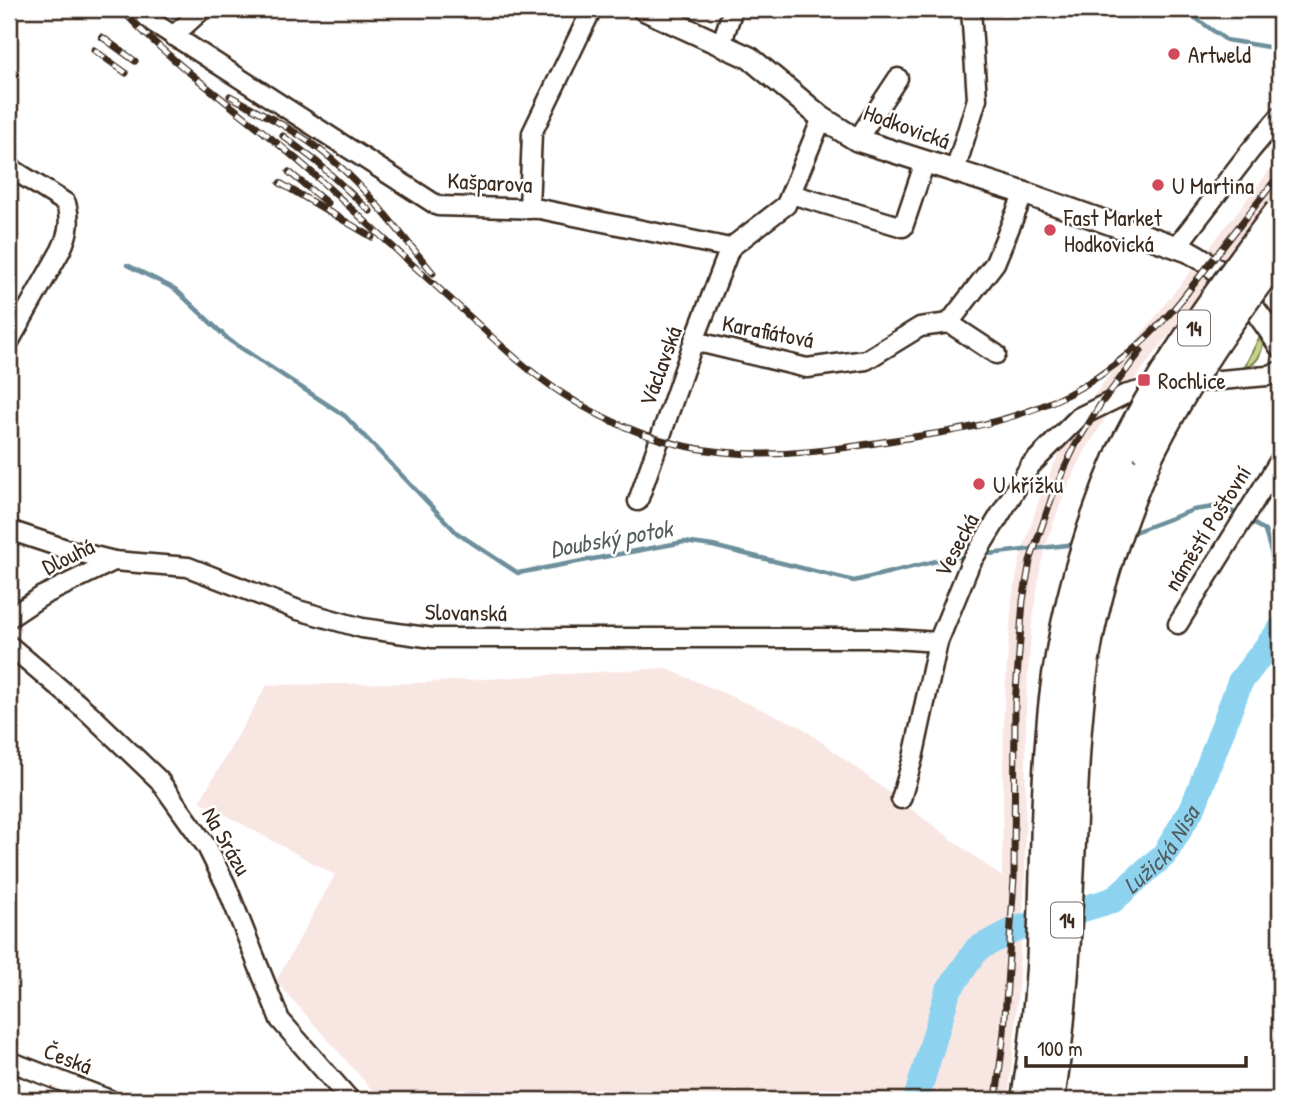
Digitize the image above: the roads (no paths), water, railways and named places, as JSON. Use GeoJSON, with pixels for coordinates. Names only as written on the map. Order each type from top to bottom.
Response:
{"type":"FeatureCollection","features":[{"type":"Feature","properties":{"kind":"highway","name":"14"},"geometry":{"type":"LineString","coordinates":[[1135,454],[1140,414],[1179,349],[1280,211]]}},
{"type":"Feature","properties":{"kind":"highway","name":"14"},"geometry":{"type":"LineString","coordinates":[[1050,1100],[1063,992],[1080,702],[1077,635],[1080,565],[1135,454],[1280,252]]}},
{"type":"Feature","properties":{"kind":"highway","name":"14"},"geometry":{"type":"LineString","coordinates":[[1026,1100],[1041,970],[1054,697],[1077,635]]}},
{"type":"Feature","properties":{"kind":"street","name":"Kašparova"},"geometry":{"type":"LineString","coordinates":[[138,9],[173,36],[438,206],[529,209],[730,248]]}},
{"type":"Feature","properties":{"kind":"street"},"geometry":{"type":"LineString","coordinates":[[173,36],[203,9]]}},
{"type":"Feature","properties":{"kind":"street"},"geometry":{"type":"LineString","coordinates":[[529,209],[532,133],[592,9]]}},
{"type":"Feature","properties":{"kind":"street","name":"Hodkovická"},"geometry":{"type":"LineString","coordinates":[[643,9],[750,58],[822,118],[857,140],[1024,193],[1177,246]]}},
{"type":"Feature","properties":{"kind":"street"},"geometry":{"type":"LineString","coordinates":[[721,45],[733,9]]}},
{"type":"Feature","properties":{"kind":"street"},"geometry":{"type":"LineString","coordinates":[[955,171],[977,99],[971,9]]}},
{"type":"Feature","properties":{"kind":"street"},"geometry":{"type":"LineString","coordinates":[[857,140],[898,78]]}},
{"type":"Feature","properties":{"kind":"street"},"geometry":{"type":"LineString","coordinates":[[1280,116],[1177,246],[1210,264],[1246,296],[1280,346]]}},
{"type":"Feature","properties":{"kind":"street"},"geometry":{"type":"LineString","coordinates":[[730,248],[786,205],[822,118]]}},
{"type":"Feature","properties":{"kind":"street"},"geometry":{"type":"LineString","coordinates":[[791,194],[903,227],[925,162]]}},
{"type":"Feature","properties":{"kind":"street"},"geometry":{"type":"LineString","coordinates":[[9,167],[66,203],[69,227],[9,342]]}},
{"type":"Feature","properties":{"kind":"street"},"geometry":{"type":"LineString","coordinates":[[996,355],[949,323],[995,263],[1024,193]]}},
{"type":"Feature","properties":{"kind":"street","name":"Václavská"},"geometry":{"type":"LineString","coordinates":[[638,501],[730,248]]}},
{"type":"Feature","properties":{"kind":"street","name":"Karafiátová"},"geometry":{"type":"LineString","coordinates":[[694,341],[807,368],[866,360],[920,327],[949,323]]}},
{"type":"Feature","properties":{"kind":"street","name":"Vesecká"},"geometry":{"type":"LineString","coordinates":[[901,799],[913,758],[938,642],[970,564],[1030,466],[1079,417],[1124,395],[1162,385],[1267,376],[1280,371]]}},
{"type":"Feature","properties":{"kind":"street","name":"náměstí Poštovní"},"geometry":{"type":"LineString","coordinates":[[1178,624],[1280,460]]}},
{"type":"Feature","properties":{"kind":"street","name":"Slovanská"},"geometry":{"type":"LineString","coordinates":[[9,530],[114,561],[188,567],[298,610],[349,625],[433,638],[878,638],[938,642]]}},
{"type":"Feature","properties":{"kind":"street","name":"Dlouhá"},"geometry":{"type":"LineString","coordinates":[[9,618],[41,596],[114,561]]}},
{"type":"Feature","properties":{"kind":"street","name":"Na Srázu"},"geometry":{"type":"LineString","coordinates":[[9,645],[89,713],[159,780],[207,848],[250,942],[280,1020],[350,1100]]}},
{"type":"Feature","properties":{"kind":"street","name":"Česká"},"geometry":{"type":"LineString","coordinates":[[9,1061],[110,1100]]}},
{"type":"Feature","properties":{"kind":"waterway"},"geometry":{"type":"LineString","coordinates":[[1183,9],[1226,40],[1280,49]]}},
{"type":"Feature","properties":{"kind":"waterway","name":"Doubský potok"},"geometry":{"type":"LineString","coordinates":[[127,265],[175,289],[229,340],[345,416],[457,533],[518,573],[684,542],[713,546],[854,581],[953,557],[968,557]]}},
{"type":"Feature","properties":{"kind":"waterway","name":"Doubský potok"},"geometry":{"type":"LineString","coordinates":[[1129,534],[1193,510],[1221,506],[1239,515]]}},
{"type":"Feature","properties":{"kind":"waterway","name":"Doubský potok"},"geometry":{"type":"LineString","coordinates":[[1249,520],[1265,531],[1280,582]]}},
{"type":"Feature","properties":{"kind":"waterway","name":"Doubský potok"},"geometry":{"type":"LineString","coordinates":[[980,555],[1076,544]]}},
{"type":"Feature","properties":{"kind":"waterway","name":"Lužická Nisa"},"geometry":{"type":"LineString","coordinates":[[916,1100],[948,991],[977,949],[1016,929],[1113,900],[1165,854],[1194,805],[1240,682],[1280,630]]}},
{"type":"Feature","properties":{"kind":"railway"},"geometry":{"type":"LineString","coordinates":[[121,9],[168,54],[295,157],[535,374],[600,415],[661,440],[723,452],[798,453],[920,436],[1000,420],[1036,409],[1069,394],[1100,375],[1130,353],[1187,293]]}},
{"type":"Feature","properties":{"kind":"railway"},"geometry":{"type":"LineString","coordinates":[[102,37],[135,61]]}},
{"type":"Feature","properties":{"kind":"railway"},"geometry":{"type":"LineString","coordinates":[[94,50],[126,73]]}},
{"type":"Feature","properties":{"kind":"railway"},"geometry":{"type":"LineString","coordinates":[[230,96],[298,134],[335,162],[379,208],[433,273]]}},
{"type":"Feature","properties":{"kind":"railway"},"geometry":{"type":"LineString","coordinates":[[283,136],[317,162],[370,211]]}},
{"type":"Feature","properties":{"kind":"railway"},"geometry":{"type":"LineString","coordinates":[[289,172],[327,203]]}},
{"type":"Feature","properties":{"kind":"railway"},"geometry":{"type":"LineString","coordinates":[[1182,299],[1280,174]]}},
{"type":"Feature","properties":{"kind":"railway"},"geometry":{"type":"LineString","coordinates":[[280,183],[372,237]]}},
{"type":"Feature","properties":{"kind":"railway"},"geometry":{"type":"LineString","coordinates":[[996,1100],[1004,1032],[1014,878],[1015,704],[1023,601],[1030,561],[1054,491],[1075,446],[1100,405],[1141,351]]}},
{"type":"Feature","properties":{"kind":"place","name":"Artweld"},"geometry":{"type":"Point","coordinates":[1174,54]}},
{"type":"Feature","properties":{"kind":"place","name":"U Martina"},"geometry":{"type":"Point","coordinates":[1158,185]}},
{"type":"Feature","properties":{"kind":"place","name":"Fast Market Hodkovická"},"geometry":{"type":"Point","coordinates":[1050,230]}},
{"type":"Feature","properties":{"kind":"place","name":"Rochlice"},"geometry":{"type":"Point","coordinates":[1144,380]}},
{"type":"Feature","properties":{"kind":"place","name":"U křížku"},"geometry":{"type":"Point","coordinates":[979,484]}}]}
